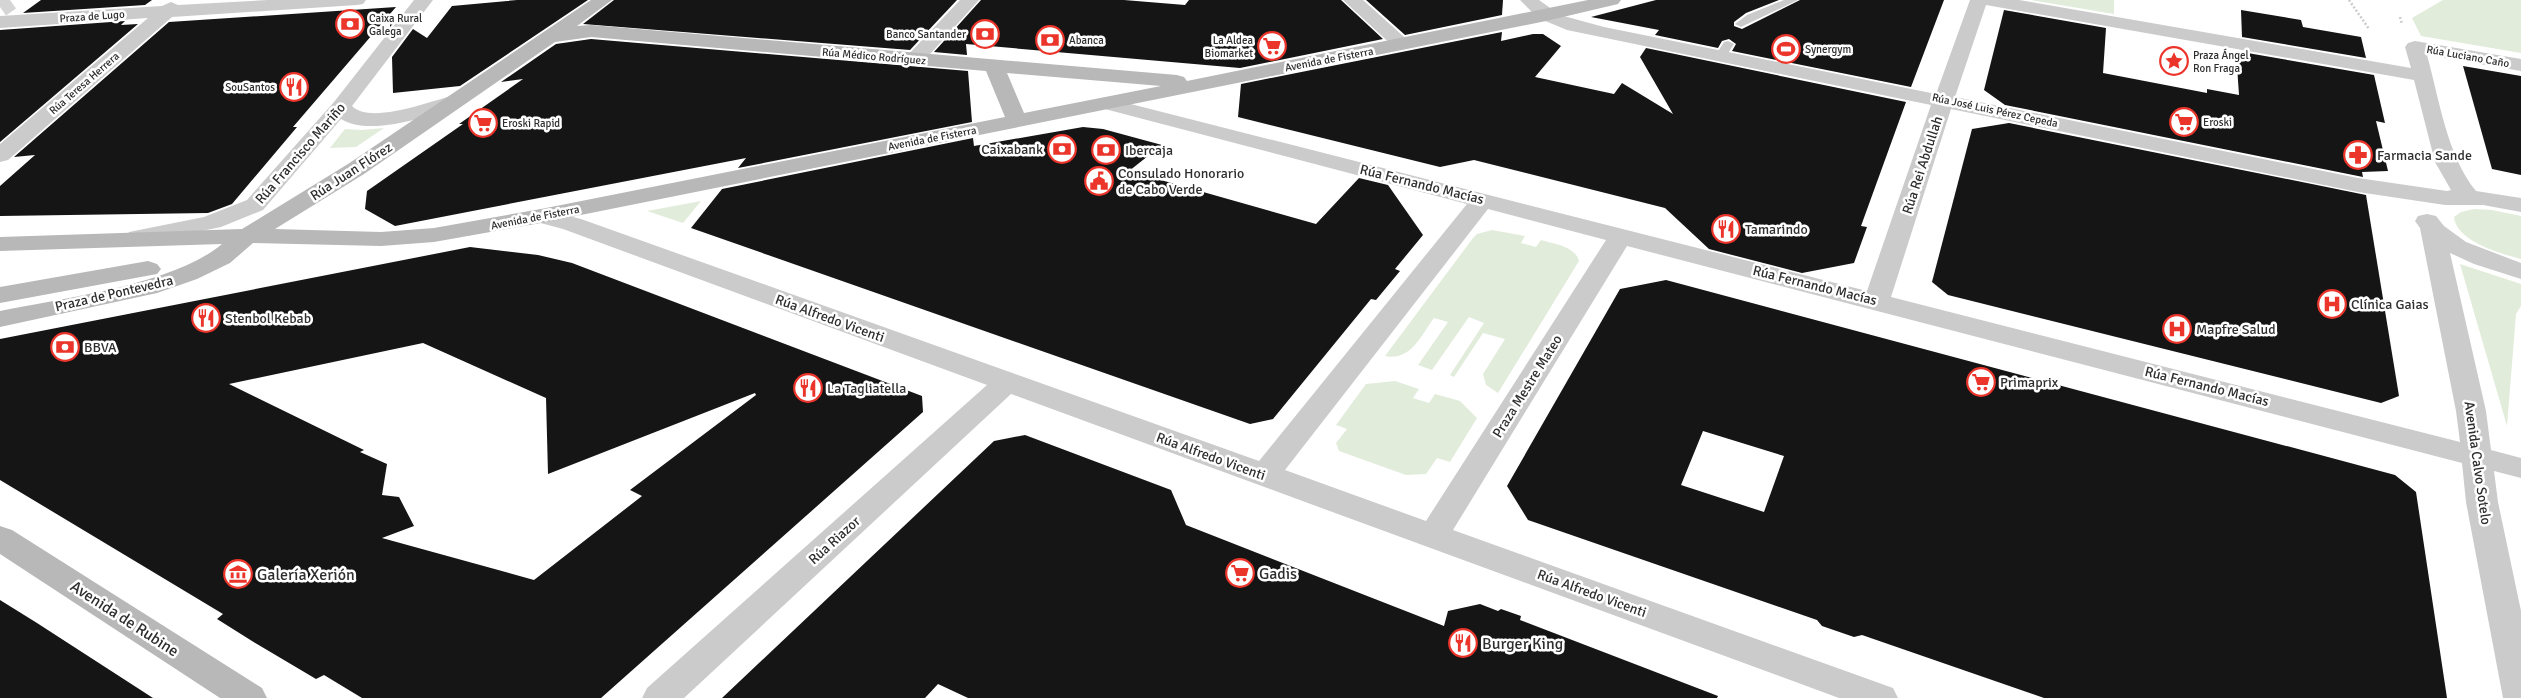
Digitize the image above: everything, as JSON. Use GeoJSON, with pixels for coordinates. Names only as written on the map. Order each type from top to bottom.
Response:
{"type":"FeatureCollection","features":[{"type":"Feature","properties":{"kind":"street","name":"Praza de Lugo"},"geometry":{"type":"LineString","coordinates":[[0,22],[174,5],[357,0]]}},
{"type":"Feature","properties":{"kind":"street","name":"Rúa Francisco Mariño"},"geometry":{"type":"LineString","coordinates":[[102,242],[198,227],[236,215],[255,205],[342,106],[424,0]]}},
{"type":"Feature","properties":{"kind":"street","name":"Rúa Juan Flórez"},"geometry":{"type":"LineString","coordinates":[[247,236],[356,169],[603,0]]}},
{"type":"Feature","properties":{"kind":"street"},"geometry":{"type":"LineString","coordinates":[[914,60],[970,0]]}},
{"type":"Feature","properties":{"kind":"street"},"geometry":{"type":"LineString","coordinates":[[1352,0],[1402,44]]}},
{"type":"Feature","properties":{"kind":"street"},"geometry":{"type":"LineString","coordinates":[[1529,0],[1546,15]]}},
{"type":"Feature","properties":{"kind":"street","name":"Avenida de Fisterra"},"geometry":{"type":"LineString","coordinates":[[247,236],[406,238],[472,229],[1108,104],[1612,0]]}},
{"type":"Feature","properties":{"kind":"street","name":"Rúa Rei Abdullah"},"geometry":{"type":"LineString","coordinates":[[1877,302],[1979,0]]}},
{"type":"Feature","properties":{"kind":"street"},"geometry":{"type":"LineString","coordinates":[[1987,0],[2423,76],[2446,162],[2456,181],[2470,197]]}},
{"type":"Feature","properties":{"kind":"street","name":"Rúa Teresa Herrera"},"geometry":{"type":"LineString","coordinates":[[0,155],[174,5]]}},
{"type":"Feature","properties":{"kind":"street","name":"Rúa José Luis Pérez Cepeda"},"geometry":{"type":"LineString","coordinates":[[1546,15],[1565,23],[1604,32],[1725,50],[1944,99],[2358,185],[2445,198],[2470,197],[2521,205]]}},
{"type":"Feature","properties":{"kind":"street","name":"Rúa Médico Rodríguez"},"geometry":{"type":"LineString","coordinates":[[540,42],[582,30],[995,67],[1209,83]]}},
{"type":"Feature","properties":{"kind":"street","name":"Rúa Luciano Caño"},"geometry":{"type":"LineString","coordinates":[[2423,76],[2415,47],[2521,65]]}},
{"type":"Feature","properties":{"kind":"street"},"geometry":{"type":"LineString","coordinates":[[995,67],[1108,104]]}},
{"type":"Feature","properties":{"kind":"street"},"geometry":{"type":"LineString","coordinates":[[995,67],[1017,121]]}},
{"type":"Feature","properties":{"kind":"street","name":"Rúa Juan Flórez"},"geometry":{"type":"LineString","coordinates":[[342,106],[350,116],[365,119],[382,119],[424,111],[452,102]]}},
{"type":"Feature","properties":{"kind":"street","name":"Rúa Fernando Macías"},"geometry":{"type":"LineString","coordinates":[[1108,104],[2521,468]]}},
{"type":"Feature","properties":{"kind":"street","name":"Avenida Calvo Sotelo"},"geometry":{"type":"LineString","coordinates":[[2445,198],[2429,204],[2425,209],[2424,215],[2432,229],[2472,411],[2482,502],[2521,698]]}},
{"type":"Feature","properties":{"kind":"street"},"geometry":{"type":"LineString","coordinates":[[1264,476],[1484,200]]}},
{"type":"Feature","properties":{"kind":"street","name":"Rúa Alfredo Vicenti"},"geometry":{"type":"LineString","coordinates":[[541,216],[566,222],[1434,536],[1828,689],[1880,698]]}},
{"type":"Feature","properties":{"kind":"street"},"geometry":{"type":"LineString","coordinates":[[2432,229],[2450,242],[2469,252],[2521,270]]}},
{"type":"Feature","properties":{"kind":"street"},"geometry":{"type":"LineString","coordinates":[[0,244],[247,236]]}},
{"type":"Feature","properties":{"kind":"street","name":"Praza de Pontevedra"},"geometry":{"type":"LineString","coordinates":[[0,295],[145,270],[247,236]]}},
{"type":"Feature","properties":{"kind":"street","name":"Praza de Pontevedra"},"geometry":{"type":"LineString","coordinates":[[0,319],[170,281],[221,258],[247,236]]}},
{"type":"Feature","properties":{"kind":"street","name":"Praza Mestre Mateo"},"geometry":{"type":"LineString","coordinates":[[1434,536],[1621,236]]}},
{"type":"Feature","properties":{"kind":"street","name":"Rúa Riazor"},"geometry":{"type":"LineString","coordinates":[[660,698],[1008,382]]}},
{"type":"Feature","properties":{"kind":"street","name":"Avenida de Rubine"},"geometry":{"type":"LineString","coordinates":[[0,538],[250,698]]}},
{"type":"Feature","properties":{"kind":"lane"},"geometry":{"type":"LineString","coordinates":[[1741,24],[1751,17],[1793,0]]}},
{"type":"Feature","properties":{"kind":"path"},"geometry":{"type":"LineString","coordinates":[[2350,0],[2369,30]]}},
{"type":"Feature","properties":{"kind":"green space"},"geometry":{"type":"Polygon","coordinates":[[[2031,0],[2114,0],[2114,14],[2031,0]]]}},
{"type":"Feature","properties":{"kind":"green space"},"geometry":{"type":"Polygon","coordinates":[[[2443,0],[2521,0],[2521,53],[2421,36],[2412,18],[2443,0]]]}},
{"type":"Feature","properties":{"kind":"green space"},"geometry":{"type":"Polygon","coordinates":[[[384,128],[356,147],[330,148],[345,129],[384,128]]]}},
{"type":"Feature","properties":{"kind":"green space"},"geometry":{"type":"Polygon","coordinates":[[[701,201],[683,223],[647,211],[701,201]]]}},
{"type":"Feature","properties":{"kind":"green space"},"geometry":{"type":"Polygon","coordinates":[[[2474,209],[2492,210],[2521,216],[2521,259],[2492,250],[2471,240],[2462,233],[2454,217],[2461,212],[2474,209]]]}},
{"type":"Feature","properties":{"kind":"green space"},"geometry":{"type":"Polygon","coordinates":[[[1492,230],[1525,236],[1521,243],[1536,247],[1541,240],[1563,246],[1573,252],[1579,261],[1498,393],[1486,385],[1483,374],[1505,339],[1483,333],[1454,377],[1450,375],[1484,323],[1469,317],[1432,370],[1418,365],[1448,322],[1434,318],[1419,340],[1408,351],[1394,357],[1385,356],[1473,238],[1477,234],[1492,230]]]}},
{"type":"Feature","properties":{"kind":"green space"},"geometry":{"type":"Polygon","coordinates":[[[2460,264],[2521,284],[2521,306],[2516,314],[2507,426],[2460,264]]]}},
{"type":"Feature","properties":{"kind":"green space"},"geometry":{"type":"Polygon","coordinates":[[[1395,381],[1419,389],[1413,398],[1429,403],[1435,394],[1460,401],[1477,418],[1450,462],[1437,458],[1426,474],[1406,475],[1339,451],[1336,443],[1347,429],[1336,425],[1366,384],[1395,381]]]}},
{"type":"Feature","properties":{"kind":"building"},"geometry":{"type":"Polygon","coordinates":[[[41,0],[152,0],[145,5],[23,13],[41,0]]]}},
{"type":"Feature","properties":{"kind":"building"},"geometry":{"type":"Polygon","coordinates":[[[517,0],[588,0],[460,86],[393,93],[392,57],[413,29],[427,38],[452,6],[517,0]]]}},
{"type":"Feature","properties":{"kind":"building"},"geometry":{"type":"Polygon","coordinates":[[[614,0],[957,0],[910,50],[583,24],[614,0]]]}},
{"type":"Feature","properties":{"kind":"building"},"geometry":{"type":"Polygon","coordinates":[[[981,0],[1124,0],[1185,5],[1189,0],[1341,0],[1383,39],[1240,68],[966,44],[967,55],[934,52],[981,0]]]}},
{"type":"Feature","properties":{"kind":"building"},"geometry":{"type":"Polygon","coordinates":[[[1366,0],[1503,0],[1502,15],[1405,35],[1366,0]]]}},
{"type":"Feature","properties":{"kind":"building"},"geometry":{"type":"Polygon","coordinates":[[[1656,0],[1779,0],[1746,13],[1734,22],[1734,26],[1742,29],[1800,0],[1944,0],[1911,87],[1732,51],[1736,44],[1729,39],[1722,41],[1718,48],[1655,35],[1659,30],[1591,17],[1656,0]]]}},
{"type":"Feature","properties":{"kind":"building"},"geometry":{"type":"Polygon","coordinates":[[[396,7],[293,127],[297,127],[232,204],[208,213],[0,216],[0,186],[35,155],[14,157],[169,22],[396,7]]]}},
{"type":"Feature","properties":{"kind":"building"},"geometry":{"type":"Polygon","coordinates":[[[2004,10],[2106,28],[2103,73],[2207,93],[2207,89],[2239,95],[2236,51],[2374,75],[2385,123],[2376,121],[2388,171],[2362,172],[2363,177],[2005,105],[1984,90],[2004,10]]]}},
{"type":"Feature","properties":{"kind":"building"},"geometry":{"type":"Polygon","coordinates":[[[2241,10],[2301,20],[2303,27],[2361,37],[2366,58],[2242,37],[2241,10]]]}},
{"type":"Feature","properties":{"kind":"building"},"geometry":{"type":"Polygon","coordinates":[[[390,14],[397,19],[390,27],[390,14]]]}},
{"type":"Feature","properties":{"kind":"building"},"geometry":{"type":"Polygon","coordinates":[[[125,21],[121,25],[138,24],[0,142],[0,30],[125,21]]]}},
{"type":"Feature","properties":{"kind":"building"},"geometry":{"type":"Polygon","coordinates":[[[1502,32],[1501,41],[1533,34],[1543,34],[1561,46],[1535,77],[1614,94],[1622,83],[1673,114],[1640,57],[1646,48],[1906,102],[1861,226],[1867,227],[1854,263],[1802,273],[1709,249],[1665,208],[1474,160],[1440,167],[1238,117],[1241,84],[1502,32]]]}},
{"type":"Feature","properties":{"kind":"building"},"geometry":{"type":"Polygon","coordinates":[[[591,39],[968,71],[972,122],[738,168],[746,158],[395,226],[365,209],[367,191],[463,124],[459,124],[523,79],[501,82],[556,44],[591,39]]]}},
{"type":"Feature","properties":{"kind":"building"},"geometry":{"type":"Polygon","coordinates":[[[2463,66],[2521,76],[2521,175],[2492,169],[2463,66]]]}},
{"type":"Feature","properties":{"kind":"building"},"geometry":{"type":"Polygon","coordinates":[[[2009,123],[2366,195],[2399,396],[2381,403],[1948,295],[1932,282],[1972,129],[2009,123]]]}},
{"type":"Feature","properties":{"kind":"building"},"geometry":{"type":"Polygon","coordinates":[[[1083,127],[1103,129],[1162,145],[1129,171],[1316,224],[1359,178],[1388,185],[1423,235],[1395,269],[1400,271],[1376,300],[1371,299],[1273,419],[1250,424],[691,228],[722,189],[973,138],[974,146],[1083,127]]]}},
{"type":"Feature","properties":{"kind":"building"},"geometry":{"type":"Polygon","coordinates":[[[470,247],[538,255],[572,263],[922,396],[923,412],[601,698],[362,698],[324,675],[316,679],[252,641],[217,619],[223,614],[0,480],[0,339],[470,247]],[[423,343],[229,384],[364,450],[360,452],[387,464],[382,495],[399,497],[414,526],[382,538],[534,580],[642,496],[630,490],[756,395],[755,393],[548,474],[546,398],[423,343]]]}},
{"type":"Feature","properties":{"kind":"building"},"geometry":{"type":"Polygon","coordinates":[[[1666,280],[2395,475],[2416,492],[2447,698],[2044,698],[1862,635],[1854,637],[1822,626],[1817,620],[1528,520],[1507,486],[1620,289],[1666,280]],[[1703,431],[1681,485],[1764,512],[1784,456],[1703,431]]]}},
{"type":"Feature","properties":{"kind":"building"},"geometry":{"type":"Polygon","coordinates":[[[1025,435],[1171,490],[1186,525],[1444,626],[1448,611],[1480,604],[1498,611],[1501,609],[1521,616],[1520,620],[1718,696],[1717,698],[968,698],[938,684],[925,698],[722,698],[994,441],[1025,435]]]}},
{"type":"Feature","properties":{"kind":"building"},"geometry":{"type":"Polygon","coordinates":[[[0,600],[37,623],[153,698],[0,698],[0,600]]]}},
{"type":"Feature","properties":{"kind":"tunnel"},"geometry":{"type":"LineString","coordinates":[[0,7],[10,0]]}},
{"type":"Feature","properties":{"kind":"place","name":"Caixa Rural Galega"},"geometry":{"type":"Point","coordinates":[350,24]}},
{"type":"Feature","properties":{"kind":"place","name":"Banco Santander"},"geometry":{"type":"Point","coordinates":[985,34]}},
{"type":"Feature","properties":{"kind":"place","name":"Abanca"},"geometry":{"type":"Point","coordinates":[1050,40]}},
{"type":"Feature","properties":{"kind":"place","name":"La Aldea Biomarket"},"geometry":{"type":"Point","coordinates":[1272,46]}},
{"type":"Feature","properties":{"kind":"place","name":"Synergym"},"geometry":{"type":"Point","coordinates":[1786,49]}},
{"type":"Feature","properties":{"kind":"place","name":"Praza Ángel Ron Fraga"},"geometry":{"type":"Point","coordinates":[2174,61]}},
{"type":"Feature","properties":{"kind":"place","name":"SouSantos"},"geometry":{"type":"Point","coordinates":[294,87]}},
{"type":"Feature","properties":{"kind":"place","name":"Eroski"},"geometry":{"type":"Point","coordinates":[2184,122]}},
{"type":"Feature","properties":{"kind":"place","name":"Eroski Rapid"},"geometry":{"type":"Point","coordinates":[483,123]}},
{"type":"Feature","properties":{"kind":"place","name":"Caixabank"},"geometry":{"type":"Point","coordinates":[1062,149]}},
{"type":"Feature","properties":{"kind":"place","name":"Ibercaja"},"geometry":{"type":"Point","coordinates":[1106,150]}},
{"type":"Feature","properties":{"kind":"place","name":"Farmacia Sande"},"geometry":{"type":"Point","coordinates":[2358,155]}},
{"type":"Feature","properties":{"kind":"place","name":"Consulado Honorario de Cabo Verde"},"geometry":{"type":"Point","coordinates":[1099,181]}},
{"type":"Feature","properties":{"kind":"place","name":"Tamarindo"},"geometry":{"type":"Point","coordinates":[1726,229]}},
{"type":"Feature","properties":{"kind":"place","name":"Clínica Gaias"},"geometry":{"type":"Point","coordinates":[2332,304]}},
{"type":"Feature","properties":{"kind":"place","name":"Stenbol Kebab"},"geometry":{"type":"Point","coordinates":[206,318]}},
{"type":"Feature","properties":{"kind":"place","name":"Mapfre Salud"},"geometry":{"type":"Point","coordinates":[2177,329]}},
{"type":"Feature","properties":{"kind":"place","name":"BBVA"},"geometry":{"type":"Point","coordinates":[65,347]}},
{"type":"Feature","properties":{"kind":"place","name":"Primaprix"},"geometry":{"type":"Point","coordinates":[1981,382]}},
{"type":"Feature","properties":{"kind":"place","name":"La Tagliatella"},"geometry":{"type":"Point","coordinates":[808,388]}},
{"type":"Feature","properties":{"kind":"place","name":"Gadis"},"geometry":{"type":"Point","coordinates":[1240,573]}},
{"type":"Feature","properties":{"kind":"place","name":"Galería Xerión"},"geometry":{"type":"Point","coordinates":[238,574]}},
{"type":"Feature","properties":{"kind":"place","name":"Burger King"},"geometry":{"type":"Point","coordinates":[1463,643]}}]}
